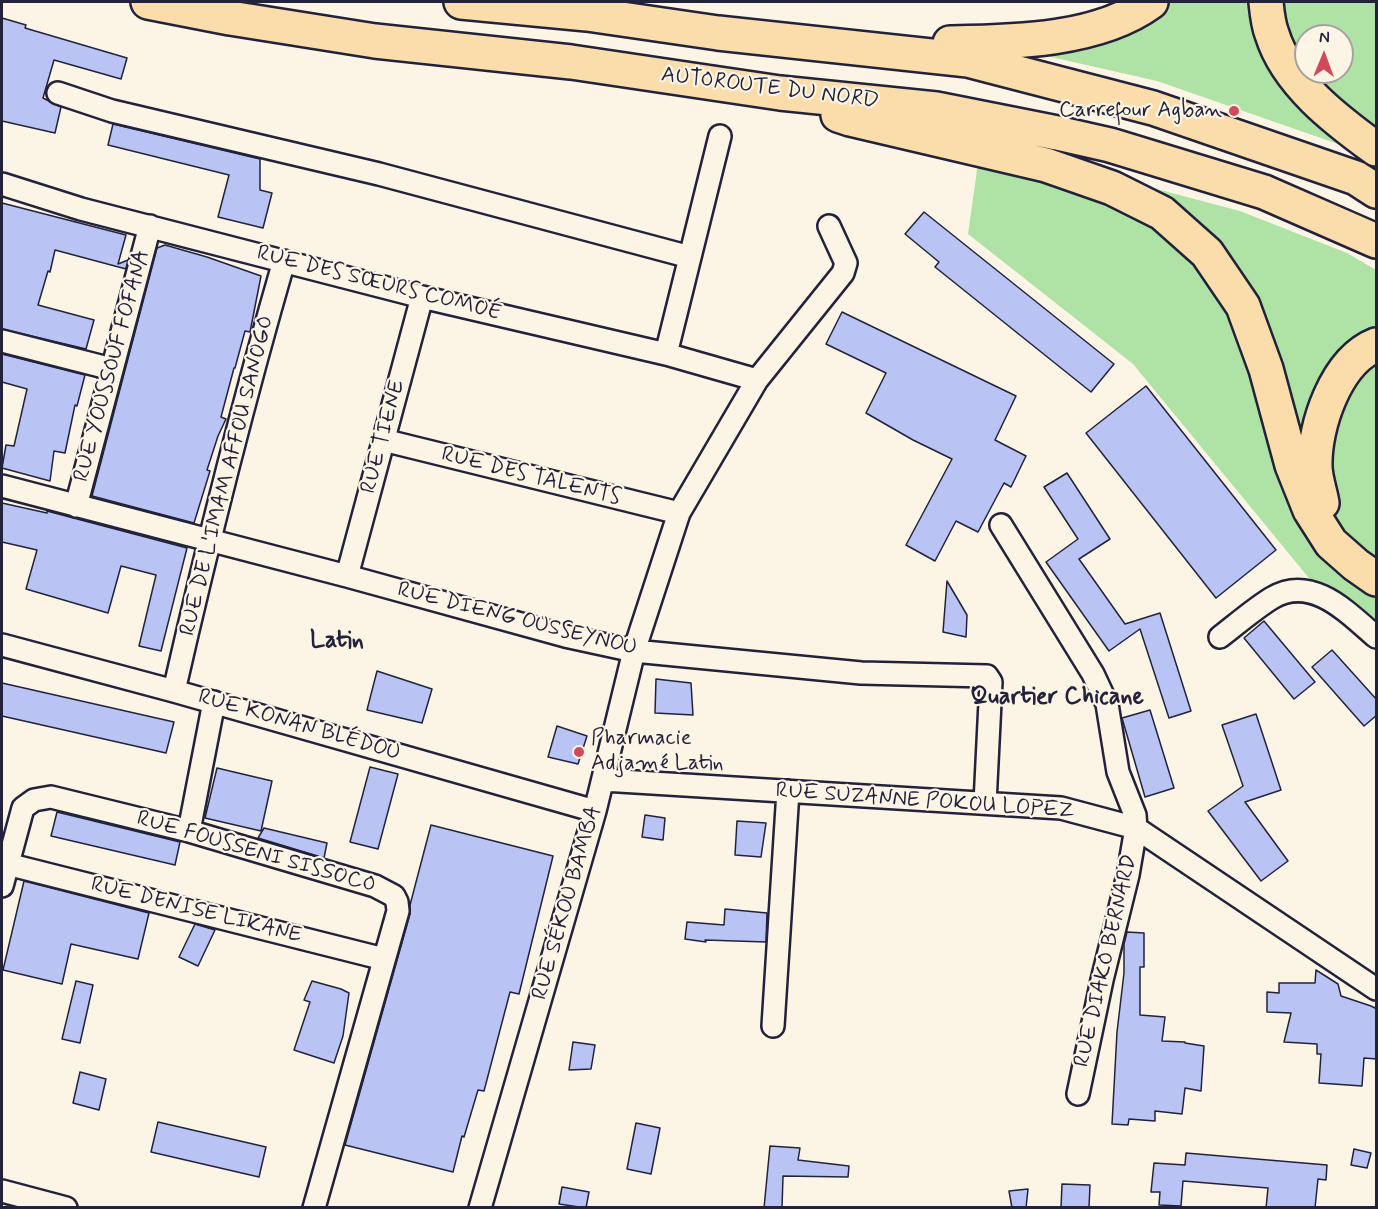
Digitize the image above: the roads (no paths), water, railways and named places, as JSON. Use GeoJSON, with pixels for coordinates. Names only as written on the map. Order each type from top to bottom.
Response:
{"type":"FeatureCollection","features":[{"type":"Feature","properties":{"kind":"highway","name":"AUTOROUTE DU NORD"},"geometry":{"type":"LineString","coordinates":[[148,2],[375,41],[571,62],[780,93],[936,110],[1110,145],[1264,192],[1377,241]]}},
{"type":"Feature","properties":{"kind":"highway"},"geometry":{"type":"LineString","coordinates":[[462,2],[587,14],[718,33],[968,60],[1153,108],[1356,178],[1377,191]]}},
{"type":"Feature","properties":{"kind":"highway"},"geometry":{"type":"LineString","coordinates":[[872,49],[924,43],[999,42],[1068,35],[1112,22],[1151,2]]}},
{"type":"Feature","properties":{"kind":"highway"},"geometry":{"type":"LineString","coordinates":[[1266,2],[1272,34],[1286,64],[1325,108],[1377,149]]}},
{"type":"Feature","properties":{"kind":"highway"},"geometry":{"type":"LineString","coordinates":[[780,93],[850,119],[1046,165],[1112,188],[1162,213],[1207,253],[1243,306],[1266,369],[1292,465],[1310,510],[1331,543],[1356,565],[1377,579]]}},
{"type":"Feature","properties":{"kind":"highway"},"geometry":{"type":"LineString","coordinates":[[1377,345],[1370,347],[1336,383],[1318,437],[1315,467],[1323,505],[1343,535],[1377,559]]}},
{"type":"Feature","properties":{"kind":"street"},"geometry":{"type":"LineString","coordinates":[[58,93],[112,111],[379,174],[690,256]]}},
{"type":"Feature","properties":{"kind":"street"},"geometry":{"type":"LineString","coordinates":[[666,354],[720,136]]}},
{"type":"Feature","properties":{"kind":"street","name":"RUE DES SŒURS COMOÉ"},"geometry":{"type":"LineString","coordinates":[[2,184],[81,209],[422,297],[666,354],[757,380]]}},
{"type":"Feature","properties":{"kind":"street","name":"RUE YOUSSOUF FOFANA"},"geometry":{"type":"LineString","coordinates":[[76,506],[150,226]]}},
{"type":"Feature","properties":{"kind":"street","name":"RUE SÉKOU BAMBA"},"geometry":{"type":"LineString","coordinates":[[480,1208],[595,811],[634,651],[679,513],[757,380],[843,273],[846,263],[829,226]]}},
{"type":"Feature","properties":{"kind":"street","name":"RUE DE L'IMAM AFFOU SANOGO"},"geometry":{"type":"LineString","coordinates":[[174,691],[208,542],[284,261]]}},
{"type":"Feature","properties":{"kind":"street","name":"RUE TIENE"},"geometry":{"type":"LineString","coordinates":[[346,576],[422,297]]}},
{"type":"Feature","properties":{"kind":"street"},"geometry":{"type":"LineString","coordinates":[[2,341],[112,369]]}},
{"type":"Feature","properties":{"kind":"street","name":"RUE DES TALENTS"},"geometry":{"type":"LineString","coordinates":[[383,440],[679,513]]}},
{"type":"Feature","properties":{"kind":"street","name":"RUE DIENG OUSSEYNOU"},"geometry":{"type":"LineString","coordinates":[[2,486],[565,636],[634,651],[861,673],[987,676],[991,682],[985,803]]}},
{"type":"Feature","properties":{"kind":"street"},"geometry":{"type":"LineString","coordinates":[[1001,525],[1093,674],[1107,704],[1118,772],[1135,815],[1136,828]]}},
{"type":"Feature","properties":{"kind":"street"},"geometry":{"type":"LineString","coordinates":[[1220,637],[1273,597],[1295,590],[1317,593],[1344,609],[1377,637]]}},
{"type":"Feature","properties":{"kind":"street","name":"RUE KONAN BLÉDOU"},"geometry":{"type":"LineString","coordinates":[[2,645],[214,702],[595,811]]}},
{"type":"Feature","properties":{"kind":"street"},"geometry":{"type":"LineString","coordinates":[[189,831],[214,702]]}},
{"type":"Feature","properties":{"kind":"street","name":"RUE SUZANNE POKOU LOPEZ"},"geometry":{"type":"LineString","coordinates":[[603,780],[1061,808],[1136,828],[1377,988]]}},
{"type":"Feature","properties":{"kind":"street"},"geometry":{"type":"LineString","coordinates":[[773,1026],[788,791]]}},
{"type":"Feature","properties":{"kind":"street","name":"RUE FOUSSENI SISSOCO"},"geometry":{"type":"LineString","coordinates":[[2,886],[23,808],[34,800],[51,797],[189,831],[353,879],[394,896],[398,902],[398,911],[314,1208]]}},
{"type":"Feature","properties":{"kind":"street","name":"RUE DIAKO BERNARD"},"geometry":{"type":"LineString","coordinates":[[1078,1094],[1102,980],[1128,875],[1136,828]]}},
{"type":"Feature","properties":{"kind":"street","name":"RUE DENISE LIKANE"},"geometry":{"type":"LineString","coordinates":[[7,864],[384,959]]}},
{"type":"Feature","properties":{"kind":"street"},"geometry":{"type":"LineString","coordinates":[[2,1191],[66,1208]]}},
{"type":"Feature","properties":{"kind":"place","name":"Carrefour Agban"},"geometry":{"type":"Point","coordinates":[1234,111]}},
{"type":"Feature","properties":{"kind":"place","name":"Pharmacie Adjamé Latin"},"geometry":{"type":"Point","coordinates":[579,752]}},
{"type":"Feature","properties":{"kind":"district","name":"Latin"},"geometry":{"type":"Point","coordinates":[337,642]}},
{"type":"Feature","properties":{"kind":"district","name":"Quartier Chicane"},"geometry":{"type":"Point","coordinates":[1057,698]}}]}
